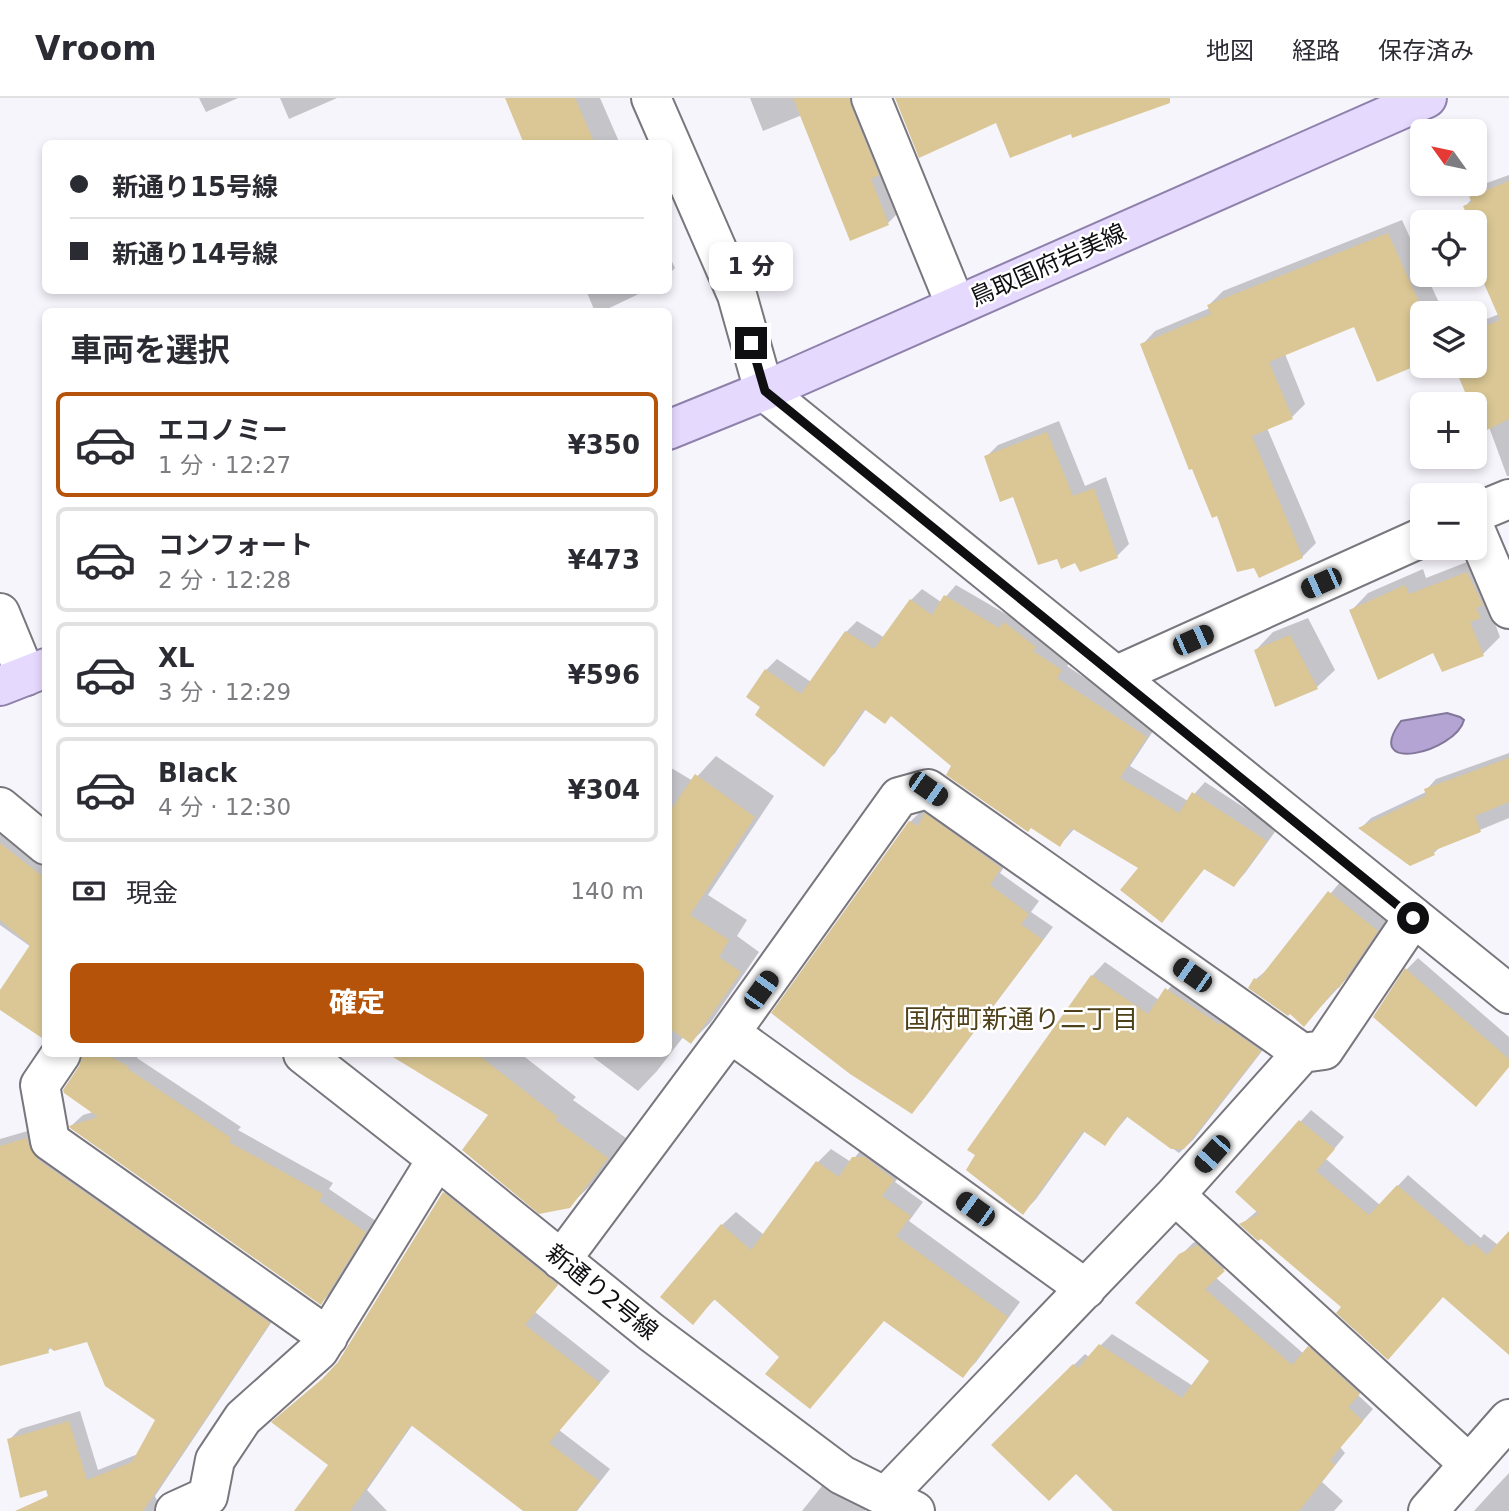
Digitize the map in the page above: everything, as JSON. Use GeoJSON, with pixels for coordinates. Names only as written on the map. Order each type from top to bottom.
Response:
{"type":"FeatureCollection","features":[{"type":"Feature","properties":{"kind":"main road","name":"鳥取国府岩美線"},"geometry":{"type":"LineString","coordinates":[[672,428],[765,391],[1427,98]]}},
{"type":"Feature","properties":{"kind":"street"},"geometry":{"type":"LineString","coordinates":[[651,98],[669,140]]}},
{"type":"Feature","properties":{"kind":"street"},"geometry":{"type":"LineString","coordinates":[[871,98],[956,306]]}},
{"type":"Feature","properties":{"kind":"street"},"geometry":{"type":"LineString","coordinates":[[672,146],[737,295],[765,391],[1509,994]]}},
{"type":"Feature","properties":{"kind":"street"},"geometry":{"type":"LineString","coordinates":[[1487,508],[1509,499]]}},
{"type":"Feature","properties":{"kind":"street"},"geometry":{"type":"LineString","coordinates":[[1117,675],[1410,543]]}},
{"type":"Feature","properties":{"kind":"street"},"geometry":{"type":"LineString","coordinates":[[1487,557],[1509,609]]}},
{"type":"Feature","properties":{"kind":"street"},"geometry":{"type":"LineString","coordinates":[[0,613],[24,677]]}},
{"type":"Feature","properties":{"kind":"street"},"geometry":{"type":"LineString","coordinates":[[561,1260],[899,797],[928,789],[1302,1052],[1324,1050],[1413,918]]}},
{"type":"Feature","properties":{"kind":"street"},"geometry":{"type":"LineString","coordinates":[[0,807],[42,842]]}},
{"type":"Feature","properties":{"kind":"street"},"geometry":{"type":"LineString","coordinates":[[730,1032],[1086,1289]]}},
{"type":"Feature","properties":{"kind":"street"},"geometry":{"type":"LineString","coordinates":[[900,1504],[1086,1289],[1175,1195],[1302,1052]]}},
{"type":"Feature","properties":{"kind":"street"},"geometry":{"type":"LineString","coordinates":[[59,1057],[40,1085],[50,1141],[328,1337]]}},
{"type":"Feature","properties":{"kind":"street","name":"新通り2号線"},"geometry":{"type":"LineString","coordinates":[[307,1057],[650,1332],[842,1475],[900,1504]]}},
{"type":"Feature","properties":{"kind":"street"},"geometry":{"type":"LineString","coordinates":[[204,1506],[215,1460],[243,1418],[319,1350],[437,1159]]}},
{"type":"Feature","properties":{"kind":"street"},"geometry":{"type":"LineString","coordinates":[[1175,1195],[1469,1464]]}},
{"type":"Feature","properties":{"kind":"street"},"geometry":{"type":"LineString","coordinates":[[1428,1511],[1509,1419]]}},
{"type":"Feature","properties":{"kind":"shaded area"},"geometry":{"type":"Polygon","coordinates":[[[1447,713],[1464,720],[1457,731],[1445,741],[1414,753],[1401,753],[1393,749],[1392,738],[1401,721],[1447,713]]]}},
{"type":"Feature","properties":{"kind":"building"},"geometry":{"type":"Polygon","coordinates":[[[505,98],[575,98],[593,140],[522,140],[505,98]]]}},
{"type":"Feature","properties":{"kind":"building"},"geometry":{"type":"Polygon","coordinates":[[[793,98],[850,98],[879,175],[871,179],[889,225],[850,241],[793,98]]]}},
{"type":"Feature","properties":{"kind":"building"},"geometry":{"type":"Polygon","coordinates":[[[895,98],[1170,98],[1170,103],[1072,138],[1071,134],[1010,158],[996,123],[919,158],[895,98]]]}},
{"type":"Feature","properties":{"kind":"building"},"geometry":{"type":"Polygon","coordinates":[[[1509,181],[1509,419],[1487,430],[1487,392],[1465,392],[1459,378],[1487,378],[1487,325],[1500,320],[1486,287],[1487,210],[1465,210],[1463,206],[1472,202],[1469,197],[1472,196],[1488,196],[1488,189],[1509,181]]]}},
{"type":"Feature","properties":{"kind":"building"},"geometry":{"type":"Polygon","coordinates":[[[1388,233],[1419,301],[1410,301],[1410,368],[1377,382],[1354,327],[1269,362],[1293,419],[1252,436],[1303,558],[1259,578],[1254,568],[1237,572],[1217,516],[1212,518],[1192,469],[1189,470],[1140,344],[1211,314],[1207,305],[1388,233]]]}},
{"type":"Feature","properties":{"kind":"building"},"geometry":{"type":"Polygon","coordinates":[[[1047,432],[1073,496],[1094,488],[1118,558],[1080,572],[1075,563],[1061,569],[1057,559],[1038,565],[1013,497],[1000,502],[984,456],[1047,432]]]}},
{"type":"Feature","properties":{"kind":"building"},"geometry":{"type":"Polygon","coordinates":[[[1467,572],[1483,605],[1476,608],[1481,618],[1470,622],[1484,656],[1442,672],[1433,653],[1378,680],[1349,610],[1405,585],[1409,594],[1467,572]]]}},
{"type":"Feature","properties":{"kind":"building"},"geometry":{"type":"Polygon","coordinates":[[[944,595],[999,628],[1004,622],[1036,647],[1033,651],[1062,670],[1057,678],[1147,737],[1120,778],[1179,813],[1192,792],[1267,841],[1234,887],[1204,869],[1162,923],[1120,890],[1138,868],[1071,828],[1060,847],[1031,828],[1028,832],[946,775],[951,766],[891,716],[885,724],[864,709],[824,767],[755,715],[760,707],[746,697],[765,669],[801,694],[845,631],[874,649],[910,599],[932,615],[944,595]]]}},
{"type":"Feature","properties":{"kind":"building"},"geometry":{"type":"Polygon","coordinates":[[[1290,635],[1318,689],[1275,707],[1254,650],[1290,635]]]}},
{"type":"Feature","properties":{"kind":"building"},"geometry":{"type":"Polygon","coordinates":[[[1509,758],[1509,802],[1475,816],[1481,832],[1433,851],[1435,855],[1410,866],[1358,828],[1426,796],[1424,789],[1509,758]]]}},
{"type":"Feature","properties":{"kind":"building"},"geometry":{"type":"Polygon","coordinates":[[[695,774],[755,817],[690,915],[729,940],[719,957],[741,972],[691,1044],[672,1030],[672,808],[695,774]]]}},
{"type":"Feature","properties":{"kind":"building"},"geometry":{"type":"Polygon","coordinates":[[[925,813],[1001,868],[990,885],[1029,914],[1021,924],[1043,940],[912,1114],[850,1074],[771,1013],[909,821],[918,826],[925,813]]]}},
{"type":"Feature","properties":{"kind":"building"},"geometry":{"type":"Polygon","coordinates":[[[0,843],[42,876],[42,1038],[0,1010],[0,990],[30,945],[0,920],[0,843]]]}},
{"type":"Feature","properties":{"kind":"building"},"geometry":{"type":"Polygon","coordinates":[[[1328,891],[1378,931],[1339,988],[1337,987],[1304,1027],[1290,1014],[1288,1016],[1248,988],[1254,978],[1258,980],[1328,891]]]}},
{"type":"Feature","properties":{"kind":"building"},"geometry":{"type":"Polygon","coordinates":[[[1405,968],[1509,1059],[1509,1067],[1476,1107],[1373,1017],[1405,968]]]}},
{"type":"Feature","properties":{"kind":"building"},"geometry":{"type":"Polygon","coordinates":[[[1091,975],[1148,1014],[1165,988],[1261,1051],[1184,1149],[1171,1149],[1126,1116],[1105,1146],[1083,1131],[1023,1215],[966,1170],[975,1155],[967,1150],[1091,975]]]}},
{"type":"Feature","properties":{"kind":"building"},"geometry":{"type":"Polygon","coordinates":[[[82,1057],[111,1057],[129,1067],[128,1069],[231,1138],[229,1142],[323,1194],[319,1201],[366,1232],[321,1305],[70,1128],[69,1126],[98,1117],[64,1093],[63,1090],[82,1057]]]}},
{"type":"Feature","properties":{"kind":"building"},"geometry":{"type":"Polygon","coordinates":[[[393,1057],[481,1057],[558,1117],[555,1120],[608,1158],[570,1208],[539,1214],[462,1150],[488,1115],[393,1057]]]}},
{"type":"Feature","properties":{"kind":"building"},"geometry":{"type":"Polygon","coordinates":[[[1299,1120],[1335,1149],[1316,1171],[1369,1215],[1397,1185],[1469,1247],[1473,1243],[1487,1255],[1509,1231],[1509,1355],[1443,1297],[1388,1360],[1336,1313],[1341,1307],[1261,1239],[1258,1241],[1239,1224],[1259,1214],[1235,1192],[1299,1120]]]}},
{"type":"Feature","properties":{"kind":"building"},"geometry":{"type":"Polygon","coordinates":[[[27,1138],[37,1159],[270,1323],[143,1511],[15,1511],[48,1496],[46,1490],[20,1498],[7,1439],[69,1421],[87,1480],[132,1462],[155,1420],[105,1386],[87,1342],[54,1351],[47,1346],[49,1353],[0,1366],[0,1146],[27,1138]]]}},
{"type":"Feature","properties":{"kind":"building"},"geometry":{"type":"Polygon","coordinates":[[[852,1157],[865,1157],[894,1180],[882,1196],[911,1216],[896,1236],[1008,1317],[963,1378],[884,1321],[810,1409],[765,1374],[779,1357],[714,1299],[693,1325],[660,1297],[721,1224],[751,1250],[816,1161],[839,1177],[852,1157]]]}},
{"type":"Feature","properties":{"kind":"building"},"geometry":{"type":"Polygon","coordinates":[[[443,1192],[558,1285],[525,1325],[600,1383],[549,1443],[599,1481],[576,1511],[523,1511],[411,1425],[350,1511],[294,1511],[328,1465],[271,1422],[338,1362],[443,1192]]]}},
{"type":"Feature","properties":{"kind":"building"},"geometry":{"type":"Polygon","coordinates":[[[1197,1245],[1225,1271],[1205,1289],[1292,1365],[1308,1346],[1360,1394],[1348,1407],[1363,1421],[1330,1460],[1335,1465],[1299,1511],[1113,1511],[1076,1474],[1049,1501],[991,1445],[1073,1364],[1078,1368],[1099,1344],[1182,1398],[1209,1361],[1135,1303],[1179,1254],[1197,1245]]]}},
{"type":"Feature","properties":{"kind":"district","name":"国府町新通り二丁目"},"geometry":{"type":"Point","coordinates":[1021,1019]}},
{"type":"Feature","properties":{"kind":"route"},"geometry":{"type":"LineString","coordinates":[[751,343],[765,391],[1413,918]]}}]}
